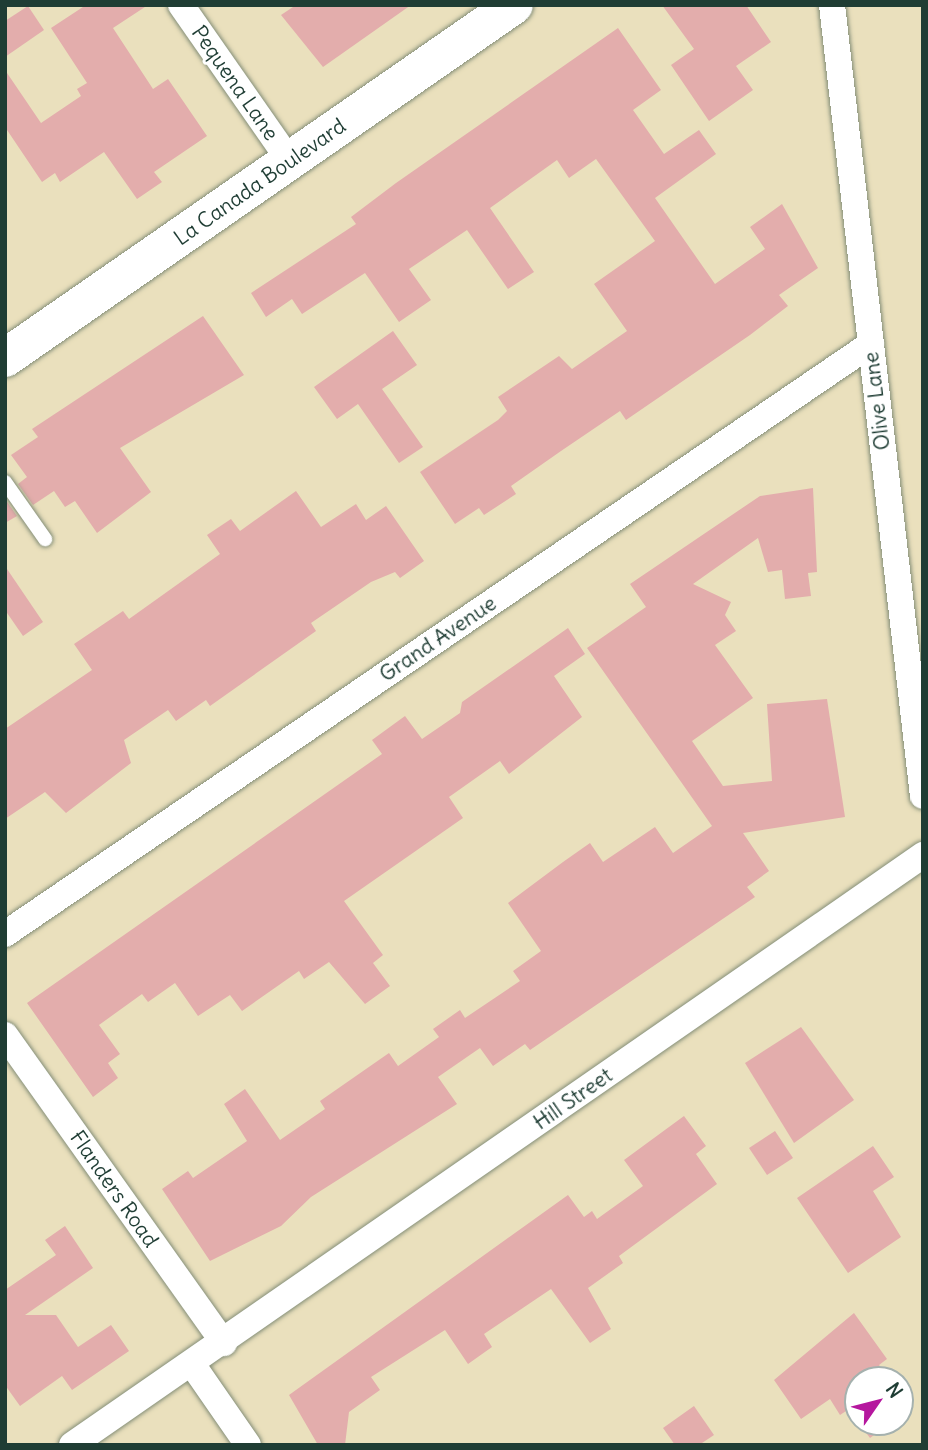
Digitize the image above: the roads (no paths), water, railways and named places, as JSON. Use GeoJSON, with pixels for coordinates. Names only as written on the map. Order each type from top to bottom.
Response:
{"type":"FeatureCollection","features":[{"type":"Feature","properties":{"kind":"street","name":"Pequena Lane"},"geometry":{"type":"LineString","coordinates":[[181,5],[290,161]]}},
{"type":"Feature","properties":{"kind":"street","name":"La Canada Boulevard"},"geometry":{"type":"LineString","coordinates":[[5,358],[514,5]]}},
{"type":"Feature","properties":{"kind":"street","name":"Olive Lane"},"geometry":{"type":"LineString","coordinates":[[832,5],[923,796]]}},
{"type":"Feature","properties":{"kind":"street","name":"Grand Avenue"},"geometry":{"type":"LineString","coordinates":[[5,934],[871,344]]}},
{"type":"Feature","properties":{"kind":"street","name":"Hill Street"},"geometry":{"type":"LineString","coordinates":[[72,1445],[223,1343],[923,855]]}},
{"type":"Feature","properties":{"kind":"street","name":"Flanders Road"},"geometry":{"type":"LineString","coordinates":[[5,1035],[223,1343]]}},
{"type":"Feature","properties":{"kind":"street"},"geometry":{"type":"LineString","coordinates":[[192,1364],[248,1445]]}},
{"type":"Feature","properties":{"kind":"lane"},"geometry":{"type":"LineString","coordinates":[[5,482],[45,539]]}}]}
